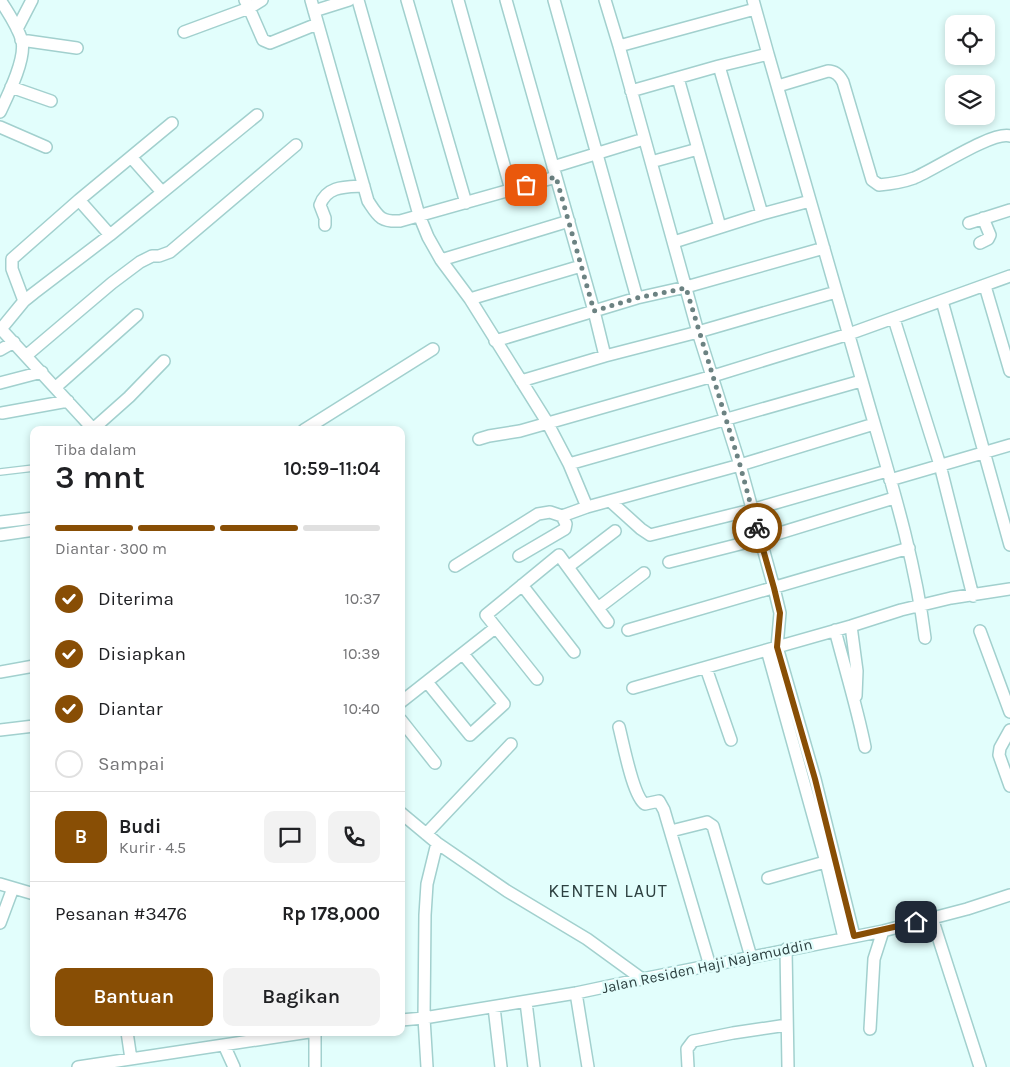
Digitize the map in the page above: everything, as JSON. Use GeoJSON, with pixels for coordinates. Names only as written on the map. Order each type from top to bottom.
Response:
{"type":"FeatureCollection","features":[{"type":"Feature","properties":{"kind":"street"},"geometry":{"type":"LineString","coordinates":[[0,0],[22,40],[22,53],[11,87],[0,112]]}},
{"type":"Feature","properties":{"kind":"street"},"geometry":{"type":"LineString","coordinates":[[16,29],[32,0]]}},
{"type":"Feature","properties":{"kind":"street"},"geometry":{"type":"LineString","coordinates":[[184,32],[247,4],[262,0]]}},
{"type":"Feature","properties":{"kind":"street"},"geometry":{"type":"LineString","coordinates":[[349,0],[313,5],[368,200],[378,216],[383,219],[400,221],[511,190],[598,152],[644,139]]}},
{"type":"Feature","properties":{"kind":"street"},"geometry":{"type":"LineString","coordinates":[[358,0],[419,216],[428,237],[441,260],[470,299],[547,422],[569,464],[587,507]]}},
{"type":"Feature","properties":{"kind":"street"},"geometry":{"type":"LineString","coordinates":[[408,0],[466,203]]}},
{"type":"Feature","properties":{"kind":"street"},"geometry":{"type":"LineString","coordinates":[[458,0],[511,190]]}},
{"type":"Feature","properties":{"kind":"street"},"geometry":{"type":"LineString","coordinates":[[506,0],[605,356]]}},
{"type":"Feature","properties":{"kind":"street"},"geometry":{"type":"LineString","coordinates":[[554,0],[598,152],[637,298]]}},
{"type":"Feature","properties":{"kind":"street"},"geometry":{"type":"LineString","coordinates":[[608,1],[698,332],[740,465],[774,588],[780,613],[772,648],[804,783],[819,814]]}},
{"type":"Feature","properties":{"kind":"street"},"geometry":{"type":"LineString","coordinates":[[247,4],[263,40],[267,42],[273,43],[317,24]]}},
{"type":"Feature","properties":{"kind":"street"},"geometry":{"type":"LineString","coordinates":[[619,46],[754,5],[909,548],[926,638]]}},
{"type":"Feature","properties":{"kind":"street"},"geometry":{"type":"LineString","coordinates":[[22,40],[77,48]]}},
{"type":"Feature","properties":{"kind":"street"},"geometry":{"type":"LineString","coordinates":[[631,91],[768,54]]}},
{"type":"Feature","properties":{"kind":"street"},"geometry":{"type":"LineString","coordinates":[[719,66],[762,214]]}},
{"type":"Feature","properties":{"kind":"street"},"geometry":{"type":"LineString","coordinates":[[778,86],[832,71],[838,75],[843,82],[872,180],[879,185],[913,178],[990,140],[1006,135],[1010,136]]}},
{"type":"Feature","properties":{"kind":"street"},"geometry":{"type":"LineString","coordinates":[[678,78],[720,227]]}},
{"type":"Feature","properties":{"kind":"street"},"geometry":{"type":"LineString","coordinates":[[11,87],[51,101]]}},
{"type":"Feature","properties":{"kind":"street"},"geometry":{"type":"LineString","coordinates":[[90,426],[56,386],[1,329],[24,301],[110,235],[256,115]]}},
{"type":"Feature","properties":{"kind":"street"},"geometry":{"type":"LineString","coordinates":[[24,301],[12,269],[12,259],[79,200],[172,123]]}},
{"type":"Feature","properties":{"kind":"street"},"geometry":{"type":"LineString","coordinates":[[0,127],[46,147]]}},
{"type":"Feature","properties":{"kind":"street"},"geometry":{"type":"LineString","coordinates":[[27,355],[112,283],[140,262],[152,256],[159,256],[170,252],[296,145]]}},
{"type":"Feature","properties":{"kind":"street"},"geometry":{"type":"LineString","coordinates":[[651,162],[698,149]]}},
{"type":"Feature","properties":{"kind":"street"},"geometry":{"type":"LineString","coordinates":[[131,157],[162,192]]}},
{"type":"Feature","properties":{"kind":"street"},"geometry":{"type":"LineString","coordinates":[[325,225],[325,218],[320,205],[327,194],[344,186],[364,186]]}},
{"type":"Feature","properties":{"kind":"street"},"geometry":{"type":"LineString","coordinates":[[79,200],[110,235]]}},
{"type":"Feature","properties":{"kind":"street"},"geometry":{"type":"LineString","coordinates":[[674,242],[810,201]]}},
{"type":"Feature","properties":{"kind":"street"},"geometry":{"type":"LineString","coordinates":[[969,223],[1010,211]]}},
{"type":"Feature","properties":{"kind":"street"},"geometry":{"type":"LineString","coordinates":[[980,243],[988,239],[990,235],[983,218]]}},
{"type":"Feature","properties":{"kind":"street"},"geometry":{"type":"LineString","coordinates":[[441,260],[569,221]]}},
{"type":"Feature","properties":{"kind":"street"},"geometry":{"type":"LineString","coordinates":[[495,341],[637,298],[686,288],[824,248]]}},
{"type":"Feature","properties":{"kind":"street"},"geometry":{"type":"LineString","coordinates":[[470,299],[581,266]]}},
{"type":"Feature","properties":{"kind":"street"},"geometry":{"type":"LineString","coordinates":[[479,439],[520,431],[713,376],[894,319],[1010,276]]}},
{"type":"Feature","properties":{"kind":"street"},"geometry":{"type":"LineString","coordinates":[[984,286],[1010,371]]}},
{"type":"Feature","properties":{"kind":"street"},"geometry":{"type":"LineString","coordinates":[[521,381],[836,292]]}},
{"type":"Feature","properties":{"kind":"street"},"geometry":{"type":"LineString","coordinates":[[942,301],[1010,545]]}},
{"type":"Feature","properties":{"kind":"street"},"geometry":{"type":"LineString","coordinates":[[56,386],[138,315]]}},
{"type":"Feature","properties":{"kind":"street"},"geometry":{"type":"LineString","coordinates":[[894,319],[940,466],[973,596]]}},
{"type":"Feature","properties":{"kind":"street"},"geometry":{"type":"LineString","coordinates":[[0,350],[14,342]]}},
{"type":"Feature","properties":{"kind":"street"},"geometry":{"type":"LineString","coordinates":[[310,426],[433,350]]}},
{"type":"Feature","properties":{"kind":"street"},"geometry":{"type":"LineString","coordinates":[[97,426],[164,361]]}},
{"type":"Feature","properties":{"kind":"street"},"geometry":{"type":"LineString","coordinates":[[0,383],[42,372]]}},
{"type":"Feature","properties":{"kind":"street"},"geometry":{"type":"LineString","coordinates":[[569,464],[862,380]]}},
{"type":"Feature","properties":{"kind":"street"},"geometry":{"type":"LineString","coordinates":[[2,413],[68,401]]}},
{"type":"Feature","properties":{"kind":"street"},"geometry":{"type":"LineString","coordinates":[[455,566],[538,514],[550,512],[562,516],[587,507],[740,465],[874,424]]}},
{"type":"Feature","properties":{"kind":"street"},"geometry":{"type":"LineString","coordinates":[[610,501],[650,535],[889,476],[940,466],[1010,446]]}},
{"type":"Feature","properties":{"kind":"street"},"geometry":{"type":"LineString","coordinates":[[669,562],[760,539],[894,498]]}},
{"type":"Feature","properties":{"kind":"street"},"geometry":{"type":"LineString","coordinates":[[519,556],[565,529],[566,524],[562,516]]}},
{"type":"Feature","properties":{"kind":"street"},"geometry":{"type":"LineString","coordinates":[[0,522],[30,518]]}},
{"type":"Feature","properties":{"kind":"street"},"geometry":{"type":"LineString","coordinates":[[0,535],[30,531]]}},
{"type":"Feature","properties":{"kind":"street"},"geometry":{"type":"LineString","coordinates":[[568,567],[616,531]]}},
{"type":"Feature","properties":{"kind":"street"},"geometry":{"type":"LineString","coordinates":[[628,630],[909,548]]}},
{"type":"Feature","properties":{"kind":"street"},"geometry":{"type":"LineString","coordinates":[[538,679],[486,615],[559,555],[608,622]]}},
{"type":"Feature","properties":{"kind":"street"},"geometry":{"type":"LineString","coordinates":[[598,608],[644,573]]}},
{"type":"Feature","properties":{"kind":"street"},"geometry":{"type":"LineString","coordinates":[[522,585],[574,652]]}},
{"type":"Feature","properties":{"kind":"street"},"geometry":{"type":"LineString","coordinates":[[633,688],[851,626],[874,617],[921,605],[1010,589]]}},
{"type":"Feature","properties":{"kind":"street"},"geometry":{"type":"LineString","coordinates":[[851,626],[856,671],[856,703]]}},
{"type":"Feature","properties":{"kind":"street"},"geometry":{"type":"LineString","coordinates":[[405,699],[495,628]]}},
{"type":"Feature","properties":{"kind":"street"},"geometry":{"type":"LineString","coordinates":[[835,630],[846,675],[856,703],[865,747]]}},
{"type":"Feature","properties":{"kind":"street"},"geometry":{"type":"LineString","coordinates":[[980,631],[1010,712]]}},
{"type":"Feature","properties":{"kind":"street"},"geometry":{"type":"LineString","coordinates":[[772,648],[815,779],[819,814],[849,937]]}},
{"type":"Feature","properties":{"kind":"street"},"geometry":{"type":"LineString","coordinates":[[427,682],[470,735],[504,704],[463,654]]}},
{"type":"Feature","properties":{"kind":"street"},"geometry":{"type":"LineString","coordinates":[[0,672],[30,667]]}},
{"type":"Feature","properties":{"kind":"street"},"geometry":{"type":"LineString","coordinates":[[706,668],[730,740]]}},
{"type":"Feature","properties":{"kind":"street"},"geometry":{"type":"LineString","coordinates":[[405,725],[436,763]]}},
{"type":"Feature","properties":{"kind":"street"},"geometry":{"type":"LineString","coordinates":[[0,730],[30,726]]}},
{"type":"Feature","properties":{"kind":"street"},"geometry":{"type":"LineString","coordinates":[[619,727],[633,782],[640,800],[645,804],[660,802],[671,831],[710,966]]}},
{"type":"Feature","properties":{"kind":"street"},"geometry":{"type":"LineString","coordinates":[[1010,730],[1000,748],[999,755],[1010,786]]}},
{"type":"Feature","properties":{"kind":"street"},"geometry":{"type":"LineString","coordinates":[[426,834],[511,744]]}},
{"type":"Feature","properties":{"kind":"street"},"geometry":{"type":"LineString","coordinates":[[804,783],[815,779]]}},
{"type":"Feature","properties":{"kind":"street"},"geometry":{"type":"LineString","coordinates":[[405,816],[438,843],[507,892],[588,939],[642,979]]}},
{"type":"Feature","properties":{"kind":"street"},"geometry":{"type":"LineString","coordinates":[[671,831],[707,822],[713,826],[751,957]]}},
{"type":"Feature","properties":{"kind":"street"},"geometry":{"type":"LineString","coordinates":[[428,1067],[424,1018],[426,892],[430,867],[438,843]]}},
{"type":"Feature","properties":{"kind":"street"},"geometry":{"type":"LineString","coordinates":[[768,878],[831,861]]}},
{"type":"Feature","properties":{"kind":"street"},"geometry":{"type":"LineString","coordinates":[[0,884],[30,893]]}},
{"type":"Feature","properties":{"kind":"street"},"geometry":{"type":"LineString","coordinates":[[0,923],[14,888]]}},
{"type":"Feature","properties":{"kind":"street","name":"Jalan Residen Haji Najamuddin"},"geometry":{"type":"LineString","coordinates":[[405,1020],[576,994],[882,930],[932,918],[1010,895]]}},
{"type":"Feature","properties":{"kind":"street"},"geometry":{"type":"LineString","coordinates":[[932,918],[980,1067]]}},
{"type":"Feature","properties":{"kind":"street"},"geometry":{"type":"LineString","coordinates":[[870,1029],[874,959],[882,930]]}},
{"type":"Feature","properties":{"kind":"street"},"geometry":{"type":"LineString","coordinates":[[786,949],[788,1067]]}},
{"type":"Feature","properties":{"kind":"street"},"geometry":{"type":"LineString","coordinates":[[576,994],[588,1067]]}},
{"type":"Feature","properties":{"kind":"street"},"geometry":{"type":"LineString","coordinates":[[526,1002],[534,1067]]}},
{"type":"Feature","properties":{"kind":"street"},"geometry":{"type":"LineString","coordinates":[[494,1007],[501,1067]]}},
{"type":"Feature","properties":{"kind":"street"},"geometry":{"type":"LineString","coordinates":[[688,1067],[687,1048],[693,1041],[787,1025]]}},
{"type":"Feature","properties":{"kind":"street"},"geometry":{"type":"LineString","coordinates":[[128,1036],[131,1059]]}},
{"type":"Feature","properties":{"kind":"street"},"geometry":{"type":"LineString","coordinates":[[81,1067],[282,1036]]}},
{"type":"Feature","properties":{"kind":"street"},"geometry":{"type":"LineString","coordinates":[[315,1036],[315,1067]]}},
{"type":"Feature","properties":{"kind":"street"},"geometry":{"type":"LineString","coordinates":[[224,1044],[234,1067]]}},
{"type":"Feature","properties":{"kind":"lane"},"geometry":{"type":"LineString","coordinates":[[0,472],[30,468]]}},
{"type":"Feature","properties":{"kind":"way so far"},"geometry":{"type":"LineString","coordinates":[[526,185],[556,177],[594,311],[637,298],[686,288],[740,465],[757,528]]}},
{"type":"Feature","properties":{"kind":"district","name":"KENTEN LAUT"},"geometry":{"type":"Point","coordinates":[608,891]}},
{"type":"Feature","properties":{"kind":"route"},"geometry":{"type":"LineString","coordinates":[[757,528],[780,613],[777,647],[815,779],[854,936],[916,922]]}}]}
